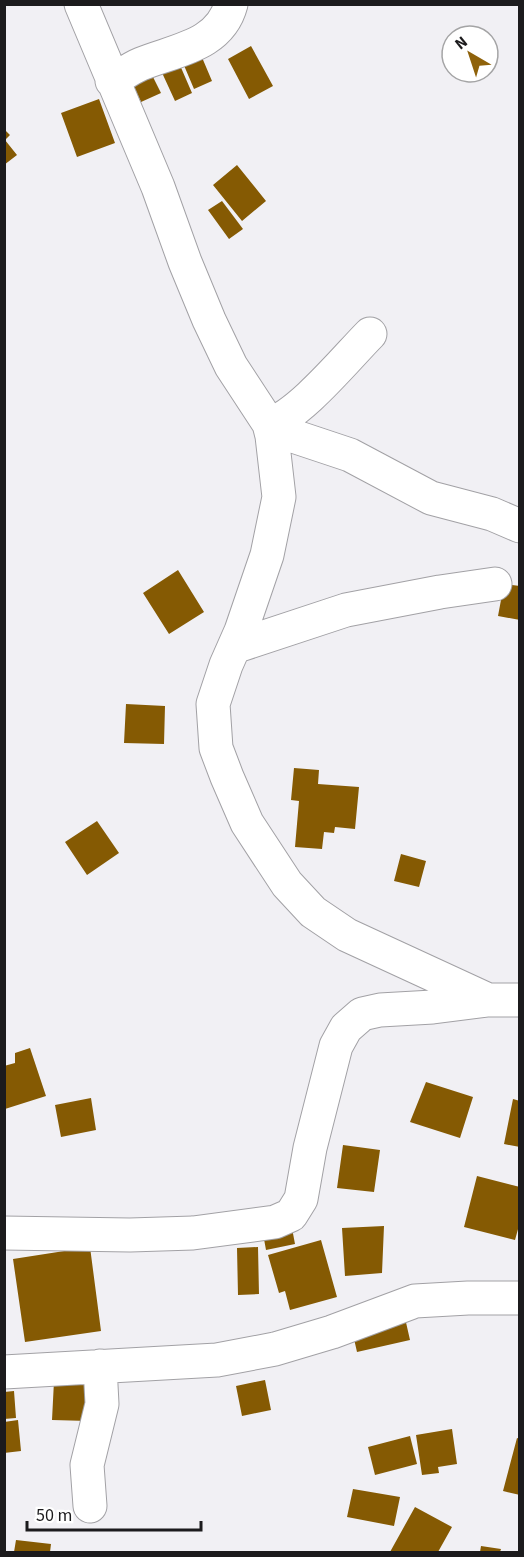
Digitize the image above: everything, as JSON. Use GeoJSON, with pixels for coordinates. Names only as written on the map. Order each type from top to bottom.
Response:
{"type":"FeatureCollection","features":[{"type":"Feature","properties":{"kind":"street"},"geometry":{"type":"LineString","coordinates":[[81,4],[158,188],[184,262],[209,320],[231,366],[271,430],[279,497],[267,555],[213,704],[216,748],[247,823],[287,884],[313,912],[347,935],[504,1000]]}},
{"type":"Feature","properties":{"kind":"street"},"geometry":{"type":"LineString","coordinates":[[112,81],[140,64],[198,45],[228,16],[231,4]]}},
{"type":"Feature","properties":{"kind":"street"},"geometry":{"type":"LineString","coordinates":[[271,430],[277,422],[303,403],[370,334]]}},
{"type":"Feature","properties":{"kind":"street"},"geometry":{"type":"LineString","coordinates":[[271,430],[350,455],[431,498],[492,514],[519,526]]}},
{"type":"Feature","properties":{"kind":"street"},"geometry":{"type":"LineString","coordinates":[[234,647],[346,610],[495,584]]}},
{"type":"Feature","properties":{"kind":"street"},"geometry":{"type":"LineString","coordinates":[[4,1233],[130,1235],[193,1233],[275,1222],[291,1215],[301,1199],[312,1137],[336,1046],[346,1028],[362,1014],[380,1010],[504,1000]]}},
{"type":"Feature","properties":{"kind":"street"},"geometry":{"type":"LineString","coordinates":[[4,1372],[217,1360],[275,1349],[332,1332],[415,1301],[519,1298]]}},
{"type":"Feature","properties":{"kind":"street"},"geometry":{"type":"LineString","coordinates":[[90,1506],[87,1465],[102,1404],[100,1366]]}},
{"type":"Feature","properties":{"kind":"building"},"geometry":{"type":"Polygon","coordinates":[[[251,46],[273,86],[249,99],[228,59],[251,46]]]}},
{"type":"Feature","properties":{"kind":"building"},"geometry":{"type":"Polygon","coordinates":[[[198,48],[212,81],[194,89],[180,56],[198,48]]]}},
{"type":"Feature","properties":{"kind":"building"},"geometry":{"type":"Polygon","coordinates":[[[176,56],[192,93],[175,101],[158,64],[176,56]]]}},
{"type":"Feature","properties":{"kind":"building"},"geometry":{"type":"Polygon","coordinates":[[[150,71],[161,93],[141,102],[131,80],[150,71]]]}},
{"type":"Feature","properties":{"kind":"building"},"geometry":{"type":"Polygon","coordinates":[[[99,99],[115,143],[77,157],[61,113],[99,99]]]}},
{"type":"Feature","properties":{"kind":"building"},"geometry":{"type":"Polygon","coordinates":[[[4,129],[10,135],[5,140],[17,155],[4,165],[4,129]]]}},
{"type":"Feature","properties":{"kind":"building"},"geometry":{"type":"Polygon","coordinates":[[[237,165],[266,201],[242,221],[213,185],[237,165]]]}},
{"type":"Feature","properties":{"kind":"building"},"geometry":{"type":"Polygon","coordinates":[[[222,201],[243,229],[229,239],[208,210],[222,201]]]}},
{"type":"Feature","properties":{"kind":"building"},"geometry":{"type":"Polygon","coordinates":[[[178,570],[204,612],[169,634],[143,593],[178,570]]]}},
{"type":"Feature","properties":{"kind":"building"},"geometry":{"type":"Polygon","coordinates":[[[504,584],[520,586],[520,620],[498,616],[504,584]]]}},
{"type":"Feature","properties":{"kind":"building"},"geometry":{"type":"Polygon","coordinates":[[[126,704],[165,706],[164,744],[124,743],[126,704]]]}},
{"type":"Feature","properties":{"kind":"building"},"geometry":{"type":"Polygon","coordinates":[[[294,768],[319,770],[318,784],[359,787],[355,829],[335,827],[334,833],[324,832],[322,849],[295,847],[299,801],[291,800],[294,768]]]}},
{"type":"Feature","properties":{"kind":"building"},"geometry":{"type":"Polygon","coordinates":[[[97,821],[119,853],[87,875],[65,842],[97,821]]]}},
{"type":"Feature","properties":{"kind":"building"},"geometry":{"type":"Polygon","coordinates":[[[401,854],[426,861],[419,887],[394,881],[401,854]]]}},
{"type":"Feature","properties":{"kind":"building"},"geometry":{"type":"Polygon","coordinates":[[[30,1048],[46,1096],[5,1109],[4,1066],[15,1063],[15,1053],[30,1048]]]}},
{"type":"Feature","properties":{"kind":"building"},"geometry":{"type":"Polygon","coordinates":[[[426,1082],[473,1097],[460,1138],[410,1122],[426,1082]]]}},
{"type":"Feature","properties":{"kind":"building"},"geometry":{"type":"Polygon","coordinates":[[[91,1098],[96,1130],[61,1137],[55,1105],[91,1098]]]}},
{"type":"Feature","properties":{"kind":"building"},"geometry":{"type":"Polygon","coordinates":[[[513,1099],[520,1101],[520,1147],[504,1144],[513,1099]]]}},
{"type":"Feature","properties":{"kind":"building"},"geometry":{"type":"Polygon","coordinates":[[[343,1145],[380,1150],[374,1192],[337,1188],[343,1145]]]}},
{"type":"Feature","properties":{"kind":"building"},"geometry":{"type":"Polygon","coordinates":[[[477,1176],[520,1187],[520,1222],[515,1240],[464,1227],[477,1176]]]}},
{"type":"Feature","properties":{"kind":"building"},"geometry":{"type":"Polygon","coordinates":[[[291,1223],[295,1244],[266,1250],[262,1228],[291,1223]]]}},
{"type":"Feature","properties":{"kind":"building"},"geometry":{"type":"Polygon","coordinates":[[[384,1226],[382,1273],[345,1276],[342,1228],[384,1226]]]}},
{"type":"Feature","properties":{"kind":"building"},"geometry":{"type":"Polygon","coordinates":[[[321,1240],[337,1297],[290,1310],[285,1291],[279,1293],[268,1255],[321,1240]]]}},
{"type":"Feature","properties":{"kind":"building"},"geometry":{"type":"Polygon","coordinates":[[[90,1247],[101,1331],[25,1342],[13,1259],[90,1247]]]}},
{"type":"Feature","properties":{"kind":"building"},"geometry":{"type":"Polygon","coordinates":[[[258,1247],[259,1294],[238,1295],[237,1248],[258,1247]]]}},
{"type":"Feature","properties":{"kind":"building"},"geometry":{"type":"Polygon","coordinates":[[[405,1318],[410,1340],[357,1352],[352,1330],[405,1318]]]}},
{"type":"Feature","properties":{"kind":"building"},"geometry":{"type":"Polygon","coordinates":[[[265,1380],[271,1410],[242,1416],[236,1386],[265,1380]]]}},
{"type":"Feature","properties":{"kind":"building"},"geometry":{"type":"Polygon","coordinates":[[[54,1381],[91,1382],[89,1421],[52,1420],[54,1381]]]}},
{"type":"Feature","properties":{"kind":"building"},"geometry":{"type":"Polygon","coordinates":[[[14,1391],[16,1418],[4,1419],[4,1392],[14,1391]]]}},
{"type":"Feature","properties":{"kind":"building"},"geometry":{"type":"Polygon","coordinates":[[[18,1420],[21,1451],[4,1453],[4,1422],[18,1420]]]}},
{"type":"Feature","properties":{"kind":"building"},"geometry":{"type":"Polygon","coordinates":[[[452,1429],[457,1464],[438,1467],[439,1473],[422,1475],[416,1435],[452,1429]]]}},
{"type":"Feature","properties":{"kind":"building"},"geometry":{"type":"Polygon","coordinates":[[[410,1436],[417,1464],[375,1475],[368,1447],[410,1436]]]}},
{"type":"Feature","properties":{"kind":"building"},"geometry":{"type":"Polygon","coordinates":[[[517,1438],[520,1439],[520,1495],[503,1491],[517,1438]]]}},
{"type":"Feature","properties":{"kind":"building"},"geometry":{"type":"Polygon","coordinates":[[[353,1489],[400,1497],[394,1526],[347,1517],[353,1489]]]}},
{"type":"Feature","properties":{"kind":"building"},"geometry":{"type":"Polygon","coordinates":[[[415,1507],[452,1527],[438,1552],[390,1552],[415,1507]]]}},
{"type":"Feature","properties":{"kind":"building"},"geometry":{"type":"Polygon","coordinates":[[[16,1540],[51,1544],[50,1552],[14,1552],[16,1540]]]}},
{"type":"Feature","properties":{"kind":"building"},"geometry":{"type":"Polygon","coordinates":[[[481,1546],[501,1549],[500,1552],[480,1552],[481,1546]]]}}]}
